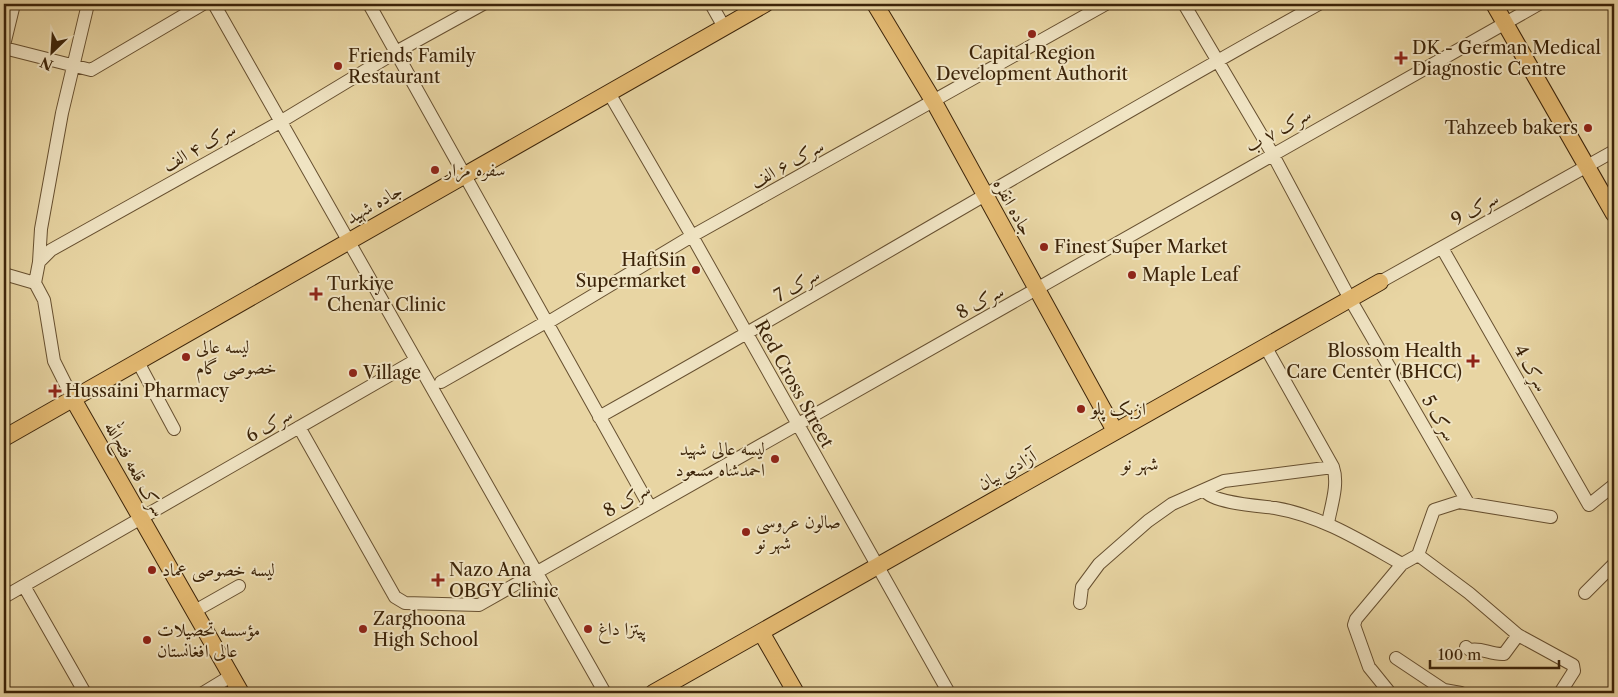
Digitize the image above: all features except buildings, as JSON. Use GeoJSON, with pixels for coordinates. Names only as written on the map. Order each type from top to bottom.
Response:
{"type":"FeatureCollection","features":[{"type":"Feature","properties":{"kind":"main road","name":"جاده شهید"},"geometry":{"type":"LineString","coordinates":[[4,438],[765,4]]}},
{"type":"Feature","properties":{"kind":"main road","name":"جاده انقره"},"geometry":{"type":"LineString","coordinates":[[875,4],[934,102],[1115,431]]}},
{"type":"Feature","properties":{"kind":"main road"},"geometry":{"type":"LineString","coordinates":[[1494,4],[1614,214]]}},
{"type":"Feature","properties":{"kind":"main road","name":"آزادی بیان"},"geometry":{"type":"LineString","coordinates":[[653,693],[1380,282]]}},
{"type":"Feature","properties":{"kind":"main road","name":"سرک قلعه فتح‌الله"},"geometry":{"type":"LineString","coordinates":[[73,399],[140,520],[241,693]]}},
{"type":"Feature","properties":{"kind":"main road"},"geometry":{"type":"LineString","coordinates":[[761,632],[796,693]]}},
{"type":"Feature","properties":{"kind":"street"},"geometry":{"type":"LineString","coordinates":[[14,4],[4,47],[91,70],[203,4]]}},
{"type":"Feature","properties":{"kind":"street"},"geometry":{"type":"LineString","coordinates":[[4,274],[35,283],[39,262],[40,229],[62,113],[88,4]]}},
{"type":"Feature","properties":{"kind":"street"},"geometry":{"type":"LineString","coordinates":[[214,4],[605,693]]}},
{"type":"Feature","properties":{"kind":"street"},"geometry":{"type":"LineString","coordinates":[[369,4],[650,507]]}},
{"type":"Feature","properties":{"kind":"street","name":"سرک ۴ الف"},"geometry":{"type":"LineString","coordinates":[[39,262],[52,250],[280,122],[396,52],[483,4]]}},
{"type":"Feature","properties":{"kind":"street"},"geometry":{"type":"LineString","coordinates":[[711,4],[724,27]]}},
{"type":"Feature","properties":{"kind":"street","name":"سرک ۶ الف"},"geometry":{"type":"LineString","coordinates":[[547,322],[692,236],[1106,4]]}},
{"type":"Feature","properties":{"kind":"street","name":"سرک 5"},"geometry":{"type":"LineString","coordinates":[[1184,4],[1272,153],[1350,299],[1468,503]]}},
{"type":"Feature","properties":{"kind":"street"},"geometry":{"type":"LineString","coordinates":[[984,195],[1319,4]]}},
{"type":"Feature","properties":{"kind":"street","name":"سرک ۷ ب"},"geometry":{"type":"LineString","coordinates":[[1036,290],[1272,153],[1539,4]]}},
{"type":"Feature","properties":{"kind":"street","name":"Red Cross Street"},"geometry":{"type":"LineString","coordinates":[[609,93],[692,236],[949,693]]}},
{"type":"Feature","properties":{"kind":"street","name":"سرک 9"},"geometry":{"type":"LineString","coordinates":[[1380,282],[1588,168],[1614,151]]}},
{"type":"Feature","properties":{"kind":"street","name":"سرک 7"},"geometry":{"type":"LineString","coordinates":[[599,417],[746,335],[984,195]]}},
{"type":"Feature","properties":{"kind":"street","name":"سړک 4"},"geometry":{"type":"LineString","coordinates":[[1442,248],[1589,506],[1614,485]]}},
{"type":"Feature","properties":{"kind":"street","name":"سرک قلعه فتح‌الله"},"geometry":{"type":"LineString","coordinates":[[35,283],[44,300],[54,361],[73,399]]}},
{"type":"Feature","properties":{"kind":"street","name":"سرک 8"},"geometry":{"type":"LineString","coordinates":[[299,427],[395,597],[400,601],[415,604],[479,605],[1036,290]]}},
{"type":"Feature","properties":{"kind":"street"},"geometry":{"type":"LineString","coordinates":[[441,382],[547,322]]}},
{"type":"Feature","properties":{"kind":"street"},"geometry":{"type":"LineString","coordinates":[[1265,346],[1336,474],[1328,523]]}},
{"type":"Feature","properties":{"kind":"street","name":"سرک 6"},"geometry":{"type":"LineString","coordinates":[[4,597],[416,360]]}},
{"type":"Feature","properties":{"kind":"street"},"geometry":{"type":"LineString","coordinates":[[138,362],[174,429]]}},
{"type":"Feature","properties":{"kind":"street"},"geometry":{"type":"LineString","coordinates":[[1080,603],[1082,587],[1100,564],[1148,521],[1172,504],[1224,481],[1333,467]]}},
{"type":"Feature","properties":{"kind":"street"},"geometry":{"type":"LineString","coordinates":[[1205,491],[1214,498],[1280,509],[1328,523],[1402,564]]}},
{"type":"Feature","properties":{"kind":"street"},"geometry":{"type":"LineString","coordinates":[[1390,693],[1369,667],[1354,625],[1356,618],[1402,564],[1418,555],[1434,510],[1454,502],[1551,517]]}},
{"type":"Feature","properties":{"kind":"street"},"geometry":{"type":"LineString","coordinates":[[1418,555],[1470,593],[1518,635],[1573,665],[1574,671],[1560,693]]}},
{"type":"Feature","properties":{"kind":"street"},"geometry":{"type":"LineString","coordinates":[[1585,593],[1614,564]]}},
{"type":"Feature","properties":{"kind":"street"},"geometry":{"type":"LineString","coordinates":[[24,586],[85,693]]}},
{"type":"Feature","properties":{"kind":"street"},"geometry":{"type":"LineString","coordinates":[[194,612],[239,586]]}},
{"type":"Feature","properties":{"kind":"street"},"geometry":{"type":"LineString","coordinates":[[1466,647],[1470,650],[1477,648],[1489,654],[1504,654],[1518,635]]}},
{"type":"Feature","properties":{"kind":"street"},"geometry":{"type":"LineString","coordinates":[[1396,658],[1444,690],[1461,693]]}},
{"type":"Feature","properties":{"kind":"street"},"geometry":{"type":"LineString","coordinates":[[203,693],[231,676]]}},
{"type":"Feature","properties":{"kind":"place","name":"Capital Region Development Authorit"},"geometry":{"type":"Point","coordinates":[1032,34]}},
{"type":"Feature","properties":{"kind":"place","name":"DK - German Medical Diagnostic Centre"},"geometry":{"type":"Point","coordinates":[1401,58]}},
{"type":"Feature","properties":{"kind":"place","name":"Friends Family Restaurant"},"geometry":{"type":"Point","coordinates":[338,66]}},
{"type":"Feature","properties":{"kind":"place","name":"Tahzeeb bakers"},"geometry":{"type":"Point","coordinates":[1588,128]}},
{"type":"Feature","properties":{"kind":"place","name":"سفره مزار"},"geometry":{"type":"Point","coordinates":[435,170]}},
{"type":"Feature","properties":{"kind":"place","name":"Finest Super Market"},"geometry":{"type":"Point","coordinates":[1044,247]}},
{"type":"Feature","properties":{"kind":"place","name":"HaftSin Supermarket"},"geometry":{"type":"Point","coordinates":[696,270]}},
{"type":"Feature","properties":{"kind":"place","name":"Maple Leaf"},"geometry":{"type":"Point","coordinates":[1132,275]}},
{"type":"Feature","properties":{"kind":"place","name":"Turkiye Chenar Clinic"},"geometry":{"type":"Point","coordinates":[316,294]}},
{"type":"Feature","properties":{"kind":"place","name":"لیسه عالی خصوصی گام"},"geometry":{"type":"Point","coordinates":[186,357]}},
{"type":"Feature","properties":{"kind":"place","name":"Blossom Health Care Center (BHCC)"},"geometry":{"type":"Point","coordinates":[1473,361]}},
{"type":"Feature","properties":{"kind":"place","name":"Village"},"geometry":{"type":"Point","coordinates":[353,373]}},
{"type":"Feature","properties":{"kind":"place","name":"Hussaini Pharmacy"},"geometry":{"type":"Point","coordinates":[55,391]}},
{"type":"Feature","properties":{"kind":"place","name":"ازبک پلو"},"geometry":{"type":"Point","coordinates":[1081,409]}},
{"type":"Feature","properties":{"kind":"place","name":"لیسه عالی شهید احمدشاه مسعود"},"geometry":{"type":"Point","coordinates":[775,459]}},
{"type":"Feature","properties":{"kind":"place","name":"صالون عروسی شهر نو"},"geometry":{"type":"Point","coordinates":[746,532]}},
{"type":"Feature","properties":{"kind":"place","name":"لیسه خصوصی عماد"},"geometry":{"type":"Point","coordinates":[152,570]}},
{"type":"Feature","properties":{"kind":"place","name":"Nazo Ana OBGY Clinic"},"geometry":{"type":"Point","coordinates":[438,580]}},
{"type":"Feature","properties":{"kind":"place","name":"Zarghoona High School"},"geometry":{"type":"Point","coordinates":[363,629]}},
{"type":"Feature","properties":{"kind":"place","name":"پیتزا داغ"},"geometry":{"type":"Point","coordinates":[588,629]}},
{"type":"Feature","properties":{"kind":"place","name":"مؤسسه تحصیلات عالی افغانستان"},"geometry":{"type":"Point","coordinates":[147,640]}},
{"type":"Feature","properties":{"kind":"district","name":"شهر نو"},"geometry":{"type":"Point","coordinates":[1140,463]}}]}
